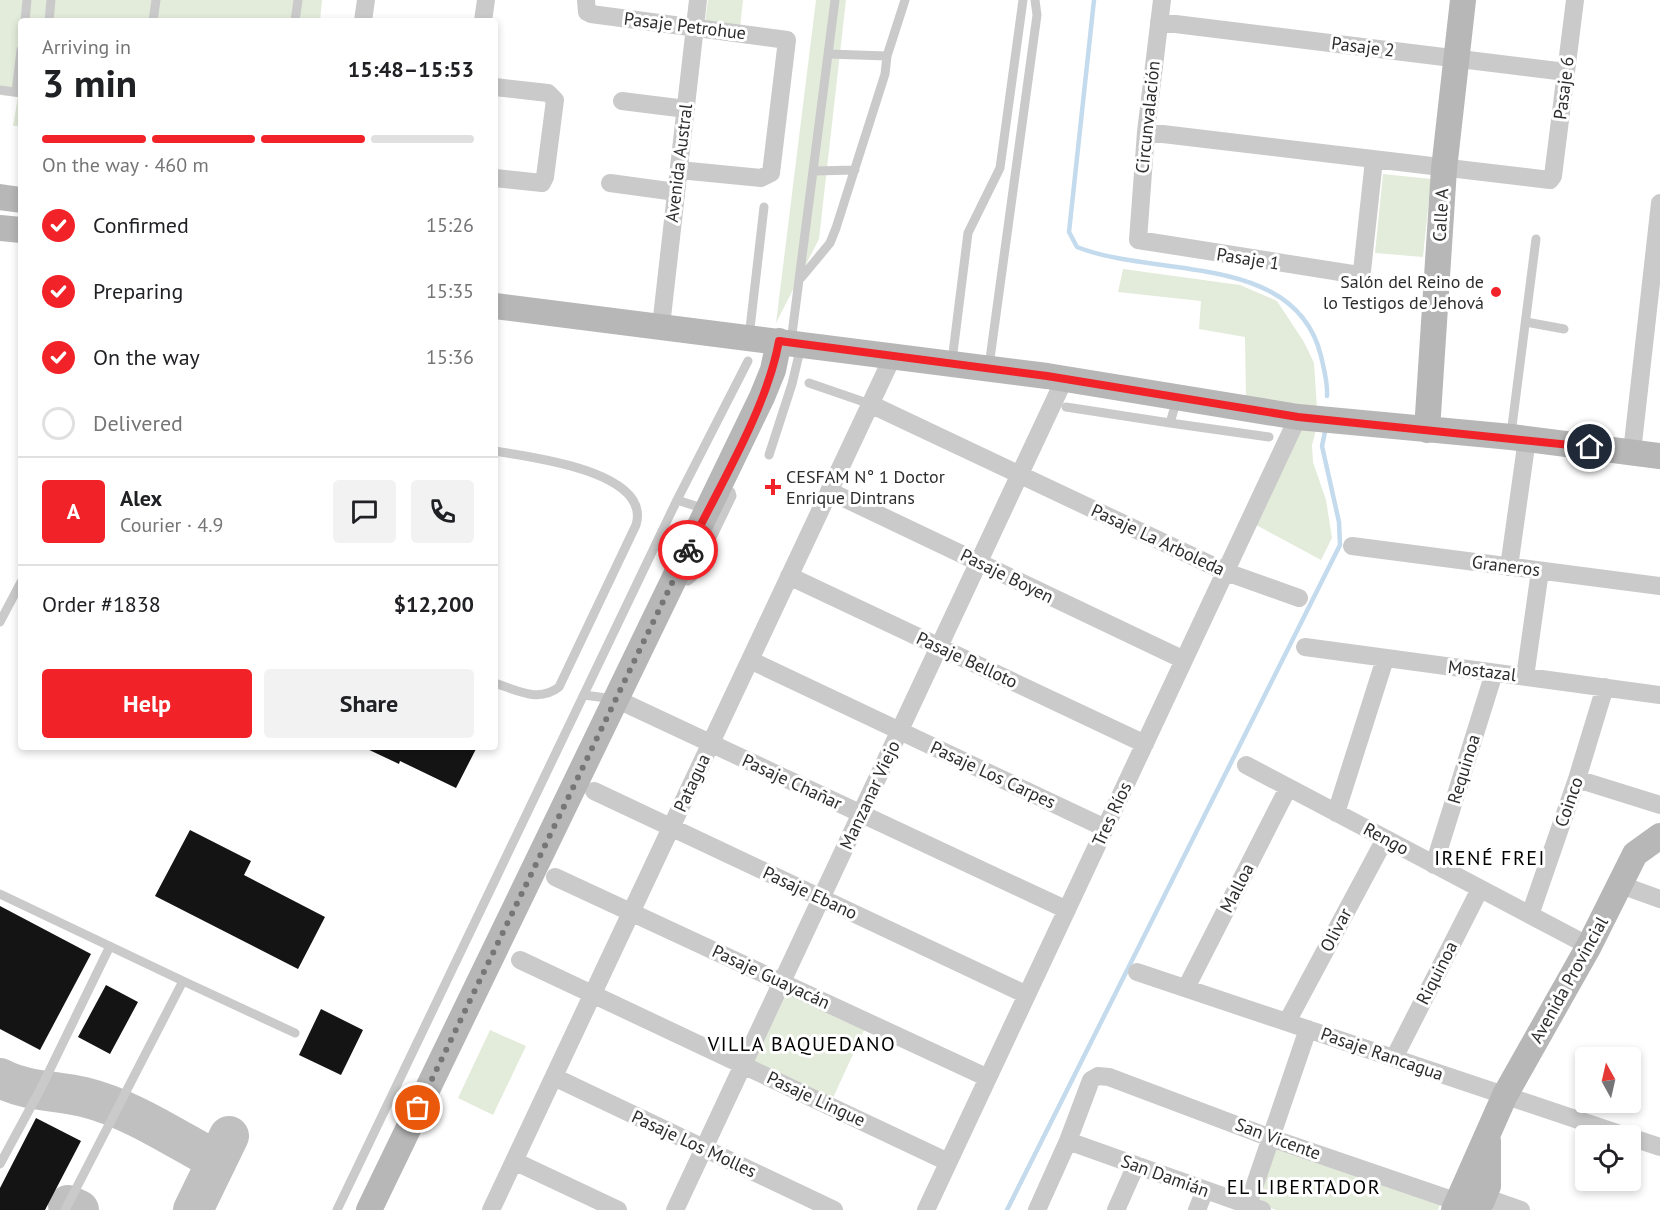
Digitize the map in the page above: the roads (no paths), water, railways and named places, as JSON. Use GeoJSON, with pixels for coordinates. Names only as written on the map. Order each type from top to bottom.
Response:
{"type":"FeatureCollection","features":[{"type":"Feature","properties":{"kind":"street"},"geometry":{"type":"LineString","coordinates":[[363,18],[366,0]]}},
{"type":"Feature","properties":{"kind":"street"},"geometry":{"type":"LineString","coordinates":[[483,18],[486,0]]}},
{"type":"Feature","properties":{"kind":"street","name":"Avenida Austral"},"geometry":{"type":"LineString","coordinates":[[661,326],[698,0]]}},
{"type":"Feature","properties":{"kind":"street","name":"Circunvalación"},"geometry":{"type":"LineString","coordinates":[[1136,234],[1162,0]]}},
{"type":"Feature","properties":{"kind":"street","name":"Calle A"},"geometry":{"type":"LineString","coordinates":[[1427,430],[1444,169],[1463,0]]}},
{"type":"Feature","properties":{"kind":"street","name":"Pasaje 6"},"geometry":{"type":"LineString","coordinates":[[1444,169],[1545,182],[1553,176],[1575,0]]}},
{"type":"Feature","properties":{"kind":"street","name":"Pasaje Petrohue"},"geometry":{"type":"LineString","coordinates":[[587,6],[591,14],[783,39],[789,45],[771,173],[761,178],[679,170]]}},
{"type":"Feature","properties":{"kind":"street","name":"Pasaje 2"},"geometry":{"type":"LineString","coordinates":[[1159,22],[1566,72]]}},
{"type":"Feature","properties":{"kind":"street"},"geometry":{"type":"LineString","coordinates":[[498,87],[552,96],[555,100],[545,177],[542,183],[498,178]]}},
{"type":"Feature","properties":{"kind":"street"},"geometry":{"type":"LineString","coordinates":[[622,101],[686,109]]}},
{"type":"Feature","properties":{"kind":"street"},"geometry":{"type":"LineString","coordinates":[[1146,132],[1444,169]]}},
{"type":"Feature","properties":{"kind":"street","name":"Pasaje 1"},"geometry":{"type":"LineString","coordinates":[[1136,234],[1142,242],[1359,275],[1362,271],[1374,160]]}},
{"type":"Feature","properties":{"kind":"street"},"geometry":{"type":"LineString","coordinates":[[610,183],[676,192]]}},
{"type":"Feature","properties":{"kind":"street"},"geometry":{"type":"LineString","coordinates":[[0,197],[18,200]]}},
{"type":"Feature","properties":{"kind":"street"},"geometry":{"type":"LineString","coordinates":[[1632,452],[1655,301],[1660,203]]}},
{"type":"Feature","properties":{"kind":"street"},"geometry":{"type":"LineString","coordinates":[[0,228],[18,230]]}},
{"type":"Feature","properties":{"kind":"street"},"geometry":{"type":"LineString","coordinates":[[498,306],[661,326],[748,349],[790,342],[989,368],[1064,380],[1174,411],[1298,417],[1519,438],[1660,456]]}},
{"type":"Feature","properties":{"kind":"street"},"geometry":{"type":"LineString","coordinates":[[369,1210],[790,342]]}},
{"type":"Feature","properties":{"kind":"street","name":"Patagua"},"geometry":{"type":"LineString","coordinates":[[491,1210],[893,356]]}},
{"type":"Feature","properties":{"kind":"street","name":"Manzanar Viejo"},"geometry":{"type":"LineString","coordinates":[[675,1210],[1064,380]]}},
{"type":"Feature","properties":{"kind":"street","name":"Pasaje La Arboleda"},"geometry":{"type":"LineString","coordinates":[[870,404],[1226,572],[1299,598]]}},
{"type":"Feature","properties":{"kind":"street","name":"Tres Ríos"},"geometry":{"type":"LineString","coordinates":[[926,1210],[1298,417]]}},
{"type":"Feature","properties":{"kind":"street"},"geometry":{"type":"LineString","coordinates":[[1509,567],[1519,438]]}},
{"type":"Feature","properties":{"kind":"street","name":"Pasaje Boyen"},"geometry":{"type":"LineString","coordinates":[[829,491],[1184,660]]}},
{"type":"Feature","properties":{"kind":"street","name":"Graneros"},"geometry":{"type":"LineString","coordinates":[[1352,546],[1660,586]]}},
{"type":"Feature","properties":{"kind":"street"},"geometry":{"type":"LineString","coordinates":[[1525,677],[1540,571]]}},
{"type":"Feature","properties":{"kind":"street","name":"Pasaje Belloto"},"geometry":{"type":"LineString","coordinates":[[789,576],[1145,744]]}},
{"type":"Feature","properties":{"kind":"street","name":"Mostazal"},"geometry":{"type":"LineString","coordinates":[[1305,647],[1660,694]]}},
{"type":"Feature","properties":{"kind":"street"},"geometry":{"type":"LineString","coordinates":[[1336,813],[1385,658]]}},
{"type":"Feature","properties":{"kind":"street","name":"Pasaje Los Carpes"},"geometry":{"type":"LineString","coordinates":[[750,660],[1105,828]]}},
{"type":"Feature","properties":{"kind":"street","name":"Requinoa"},"geometry":{"type":"LineString","coordinates":[[1434,864],[1494,673]]}},
{"type":"Feature","properties":{"kind":"street","name":"Coinco"},"geometry":{"type":"LineString","coordinates":[[1530,915],[1577,779],[1605,687]]}},
{"type":"Feature","properties":{"kind":"street","name":"Pasaje Chañar"},"geometry":{"type":"LineString","coordinates":[[616,699],[1067,910]]}},
{"type":"Feature","properties":{"kind":"street","name":"Rengo"},"geometry":{"type":"LineString","coordinates":[[1246,765],[1589,946]]}},
{"type":"Feature","properties":{"kind":"street"},"geometry":{"type":"LineString","coordinates":[[1577,779],[1660,805]]}},
{"type":"Feature","properties":{"kind":"street","name":"Malloa"},"geometry":{"type":"LineString","coordinates":[[1186,988],[1288,788]]}},
{"type":"Feature","properties":{"kind":"street","name":"Pasaje Ebano"},"geometry":{"type":"LineString","coordinates":[[594,791],[1027,996]]}},
{"type":"Feature","properties":{"kind":"street","name":"Avenida Provincial"},"geometry":{"type":"LineString","coordinates":[[1469,1205],[1488,1186],[1488,1132],[1505,1095],[1589,946],[1635,854],[1660,836]]}},
{"type":"Feature","properties":{"kind":"street","name":"Olivar"},"geometry":{"type":"LineString","coordinates":[[1287,1022],[1385,839]]}},
{"type":"Feature","properties":{"kind":"street","name":"Pasaje Guayacán"},"geometry":{"type":"LineString","coordinates":[[555,877],[988,1078]]}},
{"type":"Feature","properties":{"kind":"street"},"geometry":{"type":"LineString","coordinates":[[1621,885],[1660,899]]}},
{"type":"Feature","properties":{"kind":"street","name":"Riquinoa"},"geometry":{"type":"LineString","coordinates":[[1394,1058],[1480,889]]}},
{"type":"Feature","properties":{"kind":"street","name":"Pasaje Lingue"},"geometry":{"type":"LineString","coordinates":[[520,960],[948,1162]]}},
{"type":"Feature","properties":{"kind":"street","name":"Pasaje Rancagua"},"geometry":{"type":"LineString","coordinates":[[1137,972],[1594,1125]]}},
{"type":"Feature","properties":{"kind":"street"},"geometry":{"type":"LineString","coordinates":[[1255,1208],[1271,1138],[1308,1029]]}},
{"type":"Feature","properties":{"kind":"street","name":"San Vicente"},"geometry":{"type":"LineString","coordinates":[[1068,1141],[1091,1080],[1098,1076],[1109,1077],[1271,1138],[1469,1205],[1521,1210]]}},
{"type":"Feature","properties":{"kind":"street","name":"Pasaje Los Molles"},"geometry":{"type":"LineString","coordinates":[[554,1077],[834,1210]]}},
{"type":"Feature","properties":{"kind":"street"},"geometry":{"type":"LineString","coordinates":[[1037,1210],[1068,1141]]}},
{"type":"Feature","properties":{"kind":"street","name":"San Damián"},"geometry":{"type":"LineString","coordinates":[[1068,1141],[1255,1208]]}},
{"type":"Feature","properties":{"kind":"street"},"geometry":{"type":"LineString","coordinates":[[1641,1141],[1660,1147]]}},
{"type":"Feature","properties":{"kind":"street"},"geometry":{"type":"LineString","coordinates":[[514,1161],[618,1210]]}},
{"type":"Feature","properties":{"kind":"street"},"geometry":{"type":"LineString","coordinates":[[1116,1210],[1136,1166]]}},
{"type":"Feature","properties":{"kind":"street"},"geometry":{"type":"LineString","coordinates":[[1197,1210],[1205,1190]]}},
{"type":"Feature","properties":{"kind":"lane"},"geometry":{"type":"LineString","coordinates":[[25,18],[27,0]]}},
{"type":"Feature","properties":{"kind":"lane"},"geometry":{"type":"LineString","coordinates":[[49,18],[51,0]]}},
{"type":"Feature","properties":{"kind":"lane"},"geometry":{"type":"LineString","coordinates":[[153,18],[156,0]]}},
{"type":"Feature","properties":{"kind":"lane"},"geometry":{"type":"LineString","coordinates":[[295,18],[298,0]]}},
{"type":"Feature","properties":{"kind":"lane"},"geometry":{"type":"LineString","coordinates":[[769,455],[792,384],[790,342],[801,279],[835,0]]}},
{"type":"Feature","properties":{"kind":"lane"},"geometry":{"type":"LineString","coordinates":[[801,279],[830,243],[885,74],[888,56],[905,0]]}},
{"type":"Feature","properties":{"kind":"lane"},"geometry":{"type":"LineString","coordinates":[[951,363],[968,233],[1000,168],[1023,0]]}},
{"type":"Feature","properties":{"kind":"lane"},"geometry":{"type":"LineString","coordinates":[[989,368],[1037,15],[1035,0]]}},
{"type":"Feature","properties":{"kind":"lane"},"geometry":{"type":"LineString","coordinates":[[828,54],[888,56]]}},
{"type":"Feature","properties":{"kind":"lane"},"geometry":{"type":"LineString","coordinates":[[0,90],[18,92]]}},
{"type":"Feature","properties":{"kind":"lane"},"geometry":{"type":"LineString","coordinates":[[814,171],[855,170]]}},
{"type":"Feature","properties":{"kind":"lane"},"geometry":{"type":"LineString","coordinates":[[337,1210],[748,349],[764,207]]}},
{"type":"Feature","properties":{"kind":"lane"},"geometry":{"type":"LineString","coordinates":[[1519,438],[1526,322],[1536,239]]}},
{"type":"Feature","properties":{"kind":"lane"},"geometry":{"type":"LineString","coordinates":[[1526,322],[1564,329]]}},
{"type":"Feature","properties":{"kind":"lane"},"geometry":{"type":"LineString","coordinates":[[809,383],[870,404]]}},
{"type":"Feature","properties":{"kind":"lane"},"geometry":{"type":"LineString","coordinates":[[1066,406],[1174,411],[1269,437]]}},
{"type":"Feature","properties":{"kind":"lane"},"geometry":{"type":"LineString","coordinates":[[498,452],[547,460],[610,479],[630,495],[638,512],[636,525],[559,687],[549,693],[536,696],[498,684]]}},
{"type":"Feature","properties":{"kind":"lane"},"geometry":{"type":"LineString","coordinates":[[675,579],[690,581],[698,568],[732,496],[732,492],[720,484]]}},
{"type":"Feature","properties":{"kind":"lane"},"geometry":{"type":"LineString","coordinates":[[677,500],[708,510]]}},
{"type":"Feature","properties":{"kind":"lane"},"geometry":{"type":"LineString","coordinates":[[0,621],[18,588]]}},
{"type":"Feature","properties":{"kind":"lane"},"geometry":{"type":"LineString","coordinates":[[584,695],[616,699]]}},
{"type":"Feature","properties":{"kind":"lane"},"geometry":{"type":"LineString","coordinates":[[0,894],[295,1033]]}},
{"type":"Feature","properties":{"kind":"lane"},"geometry":{"type":"LineString","coordinates":[[0,1164],[40,1090],[110,946]]}},
{"type":"Feature","properties":{"kind":"lane"},"geometry":{"type":"LineString","coordinates":[[65,1210],[183,981]]}},
{"type":"Feature","properties":{"kind":"waterway"},"geometry":{"type":"LineString","coordinates":[[1094,0],[1069,232],[1077,247],[1109,256],[1219,274],[1253,284],[1283,299],[1307,323],[1321,356],[1327,396]]}},
{"type":"Feature","properties":{"kind":"waterway"},"geometry":{"type":"LineString","coordinates":[[1007,1210],[1340,545],[1339,522],[1322,446],[1326,427]]}},
{"type":"Feature","properties":{"kind":"place","name":"Salón del Reino de lo Testigos de Jehová"},"geometry":{"type":"Point","coordinates":[1496,292]}},
{"type":"Feature","properties":{"kind":"place","name":"CESFAM N° 1 Doctor Enrique Dintrans"},"geometry":{"type":"Point","coordinates":[773,487]}},
{"type":"Feature","properties":{"kind":"district","name":"IRENÉ FREI"},"geometry":{"type":"Point","coordinates":[1490,858]}},
{"type":"Feature","properties":{"kind":"district","name":"VILLA BAQUEDANO"},"geometry":{"type":"Point","coordinates":[802,1044]}},
{"type":"Feature","properties":{"kind":"district","name":"EL LIBERTADOR"},"geometry":{"type":"Point","coordinates":[1304,1187]}}]}
